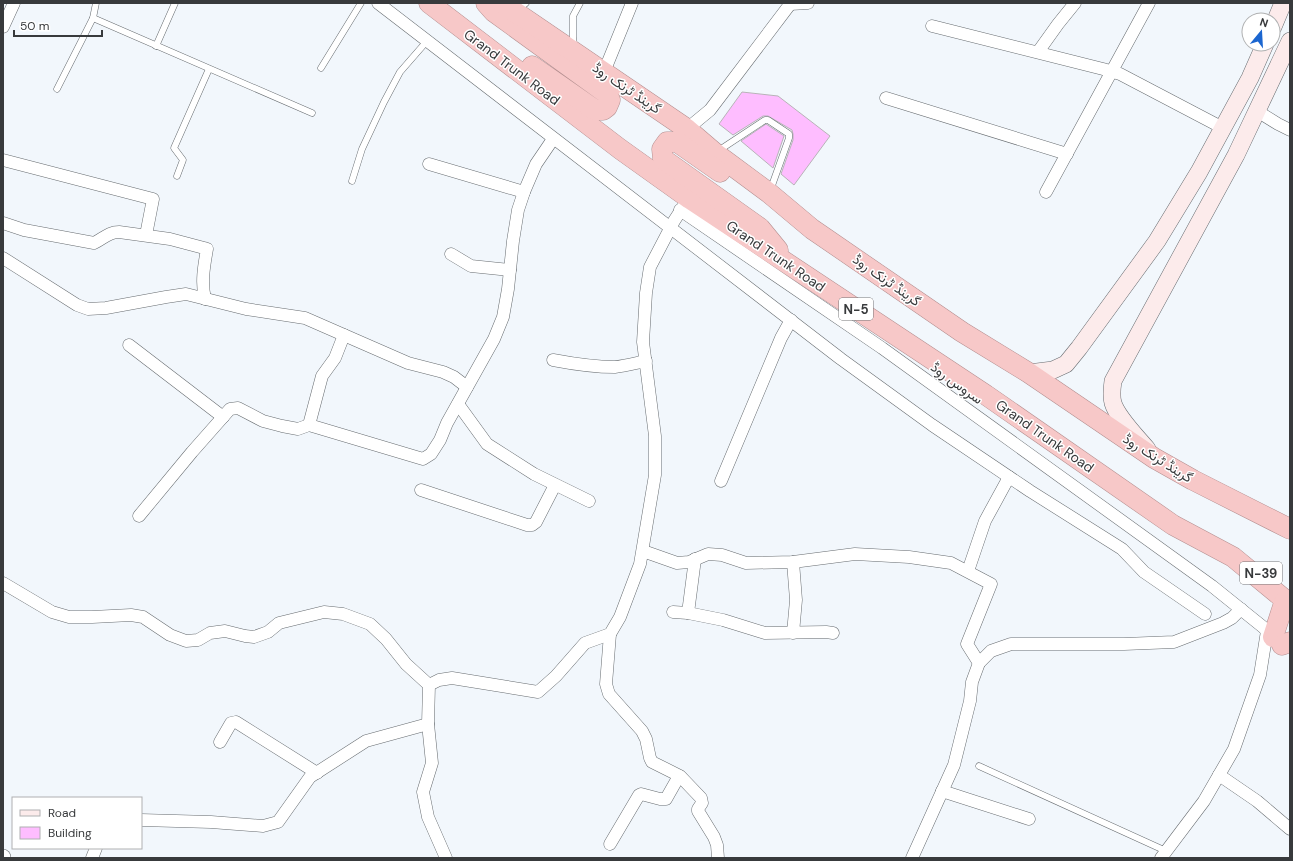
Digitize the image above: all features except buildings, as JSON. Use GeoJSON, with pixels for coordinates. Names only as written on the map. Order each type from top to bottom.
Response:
{"type":"FeatureCollection","features":[{"type":"Feature","properties":{"kind":"highway"},"geometry":{"type":"LineString","coordinates":[[429,4],[482,31],[595,110],[603,110],[607,107],[610,100],[607,94],[494,12],[486,3]]}},
{"type":"Feature","properties":{"kind":"highway","name":"Grand Trunk Road"},"geometry":{"type":"LineString","coordinates":[[429,4],[620,149],[685,204],[792,267],[986,395],[1173,525],[1233,556],[1288,598]]}},
{"type":"Feature","properties":{"kind":"highway","name":"گرینڈ ٹرنک روڈ"},"geometry":{"type":"LineString","coordinates":[[512,4],[576,53],[687,129],[714,153],[769,193],[812,229],[962,332],[1029,372],[1154,458],[1193,480],[1288,525]]}},
{"type":"Feature","properties":{"kind":"highway"},"geometry":{"type":"LineString","coordinates":[[792,267],[760,228],[663,159],[662,149],[667,142],[677,142],[768,206],[812,229]]}},
{"type":"Feature","properties":{"kind":"highway"},"geometry":{"type":"LineString","coordinates":[[1280,641],[1288,598]]}},
{"type":"Feature","properties":{"kind":"main road"},"geometry":{"type":"LineString","coordinates":[[1154,458],[1118,413],[1113,403],[1113,381],[1236,155],[1290,41]]}},
{"type":"Feature","properties":{"kind":"main road"},"geometry":{"type":"LineString","coordinates":[[1029,372],[1053,370],[1066,364],[1157,240],[1199,172],[1250,78],[1261,52]]}},
{"type":"Feature","properties":{"kind":"street"},"geometry":{"type":"LineString","coordinates":[[3,27],[14,3]]}},
{"type":"Feature","properties":{"kind":"street"},"geometry":{"type":"LineString","coordinates":[[378,3],[841,359],[932,425],[1009,477],[1122,548],[1144,572],[1205,614]]}},
{"type":"Feature","properties":{"kind":"street"},"geometry":{"type":"LineString","coordinates":[[604,72],[632,3]]}},
{"type":"Feature","properties":{"kind":"street"},"geometry":{"type":"LineString","coordinates":[[687,129],[710,110],[791,4],[808,3]]}},
{"type":"Feature","properties":{"kind":"street"},"geometry":{"type":"LineString","coordinates":[[1038,52],[1075,3]]}},
{"type":"Feature","properties":{"kind":"street"},"geometry":{"type":"LineString","coordinates":[[1046,192],[1149,3]]}},
{"type":"Feature","properties":{"kind":"street"},"geometry":{"type":"LineString","coordinates":[[932,26],[1112,72],[1134,81],[1223,128]]}},
{"type":"Feature","properties":{"kind":"street"},"geometry":{"type":"LineString","coordinates":[[886,98],[1067,154]]}},
{"type":"Feature","properties":{"kind":"street"},"geometry":{"type":"LineString","coordinates":[[1257,111],[1290,130]]}},
{"type":"Feature","properties":{"kind":"street"},"geometry":{"type":"LineString","coordinates":[[139,516],[230,409],[238,408],[263,421],[282,426],[298,429],[309,425],[423,459],[430,454],[440,440],[494,339],[503,317],[508,289],[512,241],[518,210],[536,164],[553,139]]}},
{"type":"Feature","properties":{"kind":"street"},"geometry":{"type":"LineString","coordinates":[[3,160],[153,199],[146,236]]}},
{"type":"Feature","properties":{"kind":"street"},"geometry":{"type":"LineString","coordinates":[[429,164],[524,192]]}},
{"type":"Feature","properties":{"kind":"street"},"geometry":{"type":"LineString","coordinates":[[685,204],[670,228],[650,267],[646,293],[643,342],[655,436],[655,475],[640,564],[620,617],[610,634],[606,684],[609,694],[642,731],[646,739],[652,762],[679,776],[701,798],[702,803],[698,811],[714,837],[718,858]]}},
{"type":"Feature","properties":{"kind":"street","name":"سروس روڈ"},"geometry":{"type":"LineString","coordinates":[[685,204],[1212,586],[1280,641]]}},
{"type":"Feature","properties":{"kind":"street"},"geometry":{"type":"LineString","coordinates":[[3,223],[24,230],[94,243],[105,235],[113,232],[170,239],[207,249],[203,284],[205,299]]}},
{"type":"Feature","properties":{"kind":"street"},"geometry":{"type":"LineString","coordinates":[[451,254],[471,266],[510,270]]}},
{"type":"Feature","properties":{"kind":"street"},"geometry":{"type":"LineString","coordinates":[[3,258],[77,305],[88,309],[106,308],[186,294],[246,309],[305,318],[408,363],[443,372],[454,377],[467,387]]}},
{"type":"Feature","properties":{"kind":"street"},"geometry":{"type":"LineString","coordinates":[[721,481],[781,338],[791,320]]}},
{"type":"Feature","properties":{"kind":"street"},"geometry":{"type":"LineString","coordinates":[[309,425],[322,376],[335,358],[344,335]]}},
{"type":"Feature","properties":{"kind":"street"},"geometry":{"type":"LineString","coordinates":[[130,345],[223,417]]}},
{"type":"Feature","properties":{"kind":"street"},"geometry":{"type":"LineString","coordinates":[[554,360],[584,366],[600,367],[617,367],[646,361]]}},
{"type":"Feature","properties":{"kind":"street"},"geometry":{"type":"LineString","coordinates":[[458,404],[487,444],[534,474],[588,501]]}},
{"type":"Feature","properties":{"kind":"street"},"geometry":{"type":"LineString","coordinates":[[968,571],[985,521],[1009,477]]}},
{"type":"Feature","properties":{"kind":"street"},"geometry":{"type":"LineString","coordinates":[[421,490],[527,524],[532,524],[536,522],[555,485]]}},
{"type":"Feature","properties":{"kind":"street"},"geometry":{"type":"LineString","coordinates":[[642,551],[677,563],[689,562],[708,554],[722,555],[746,563],[793,562],[855,554],[909,557],[951,563],[991,584],[967,644],[970,651],[979,663]]}},
{"type":"Feature","properties":{"kind":"street"},"geometry":{"type":"LineString","coordinates":[[688,613],[695,559]]}},
{"type":"Feature","properties":{"kind":"street"},"geometry":{"type":"LineString","coordinates":[[793,562],[796,600],[793,633]]}},
{"type":"Feature","properties":{"kind":"street"},"geometry":{"type":"LineString","coordinates":[[3,583],[52,612],[68,617],[144,617],[170,635],[186,641],[198,640],[210,633],[225,631],[244,636],[254,636],[268,632],[279,623],[324,612],[344,614],[370,624],[386,639],[406,664],[429,685],[428,724],[432,762],[423,792],[428,817],[446,858]]}},
{"type":"Feature","properties":{"kind":"street"},"geometry":{"type":"LineString","coordinates":[[912,858],[954,765],[970,701],[972,682],[979,663],[991,651],[1011,644],[1124,644],[1174,642],[1223,623],[1232,618],[1241,609]]}},
{"type":"Feature","properties":{"kind":"street"},"geometry":{"type":"LineString","coordinates":[[673,612],[688,613],[723,620],[765,634],[833,633]]}},
{"type":"Feature","properties":{"kind":"street"},"geometry":{"type":"LineString","coordinates":[[429,685],[439,680],[452,678],[538,692],[556,676],[585,643],[610,634]]}},
{"type":"Feature","properties":{"kind":"street"},"geometry":{"type":"LineString","coordinates":[[1164,854],[1204,801],[1234,750],[1260,675],[1280,641]]}},
{"type":"Feature","properties":{"kind":"street"},"geometry":{"type":"LineString","coordinates":[[220,742],[231,723],[236,722],[317,773]]}},
{"type":"Feature","properties":{"kind":"street"},"geometry":{"type":"LineString","coordinates":[[142,820],[211,822],[263,826],[278,822],[310,777],[366,741],[428,724]]}},
{"type":"Feature","properties":{"kind":"street"},"geometry":{"type":"LineString","coordinates":[[1220,775],[1257,801],[1290,829]]}},
{"type":"Feature","properties":{"kind":"street"},"geometry":{"type":"LineString","coordinates":[[610,844],[639,795],[641,794],[666,799],[679,776]]}},
{"type":"Feature","properties":{"kind":"street"},"geometry":{"type":"LineString","coordinates":[[942,791],[1029,819]]}},
{"type":"Feature","properties":{"kind":"lane"},"geometry":{"type":"LineString","coordinates":[[57,89],[93,18],[96,3]]}},
{"type":"Feature","properties":{"kind":"lane"},"geometry":{"type":"LineString","coordinates":[[156,46],[175,3]]}},
{"type":"Feature","properties":{"kind":"lane"},"geometry":{"type":"LineString","coordinates":[[321,68],[361,3]]}},
{"type":"Feature","properties":{"kind":"lane"},"geometry":{"type":"LineString","coordinates":[[576,53],[572,37],[573,16],[580,3]]}},
{"type":"Feature","properties":{"kind":"lane"},"geometry":{"type":"LineString","coordinates":[[93,18],[312,113]]}},
{"type":"Feature","properties":{"kind":"lane"},"geometry":{"type":"LineString","coordinates":[[352,181],[362,149],[400,72],[427,41]]}},
{"type":"Feature","properties":{"kind":"lane"},"geometry":{"type":"LineString","coordinates":[[177,176],[182,160],[174,148],[210,69]]}},
{"type":"Feature","properties":{"kind":"lane"},"geometry":{"type":"LineString","coordinates":[[714,153],[765,120],[768,120],[789,134],[789,138],[769,193]]}},
{"type":"Feature","properties":{"kind":"lane"},"geometry":{"type":"LineString","coordinates":[[979,766],[1164,854]]}}]}
